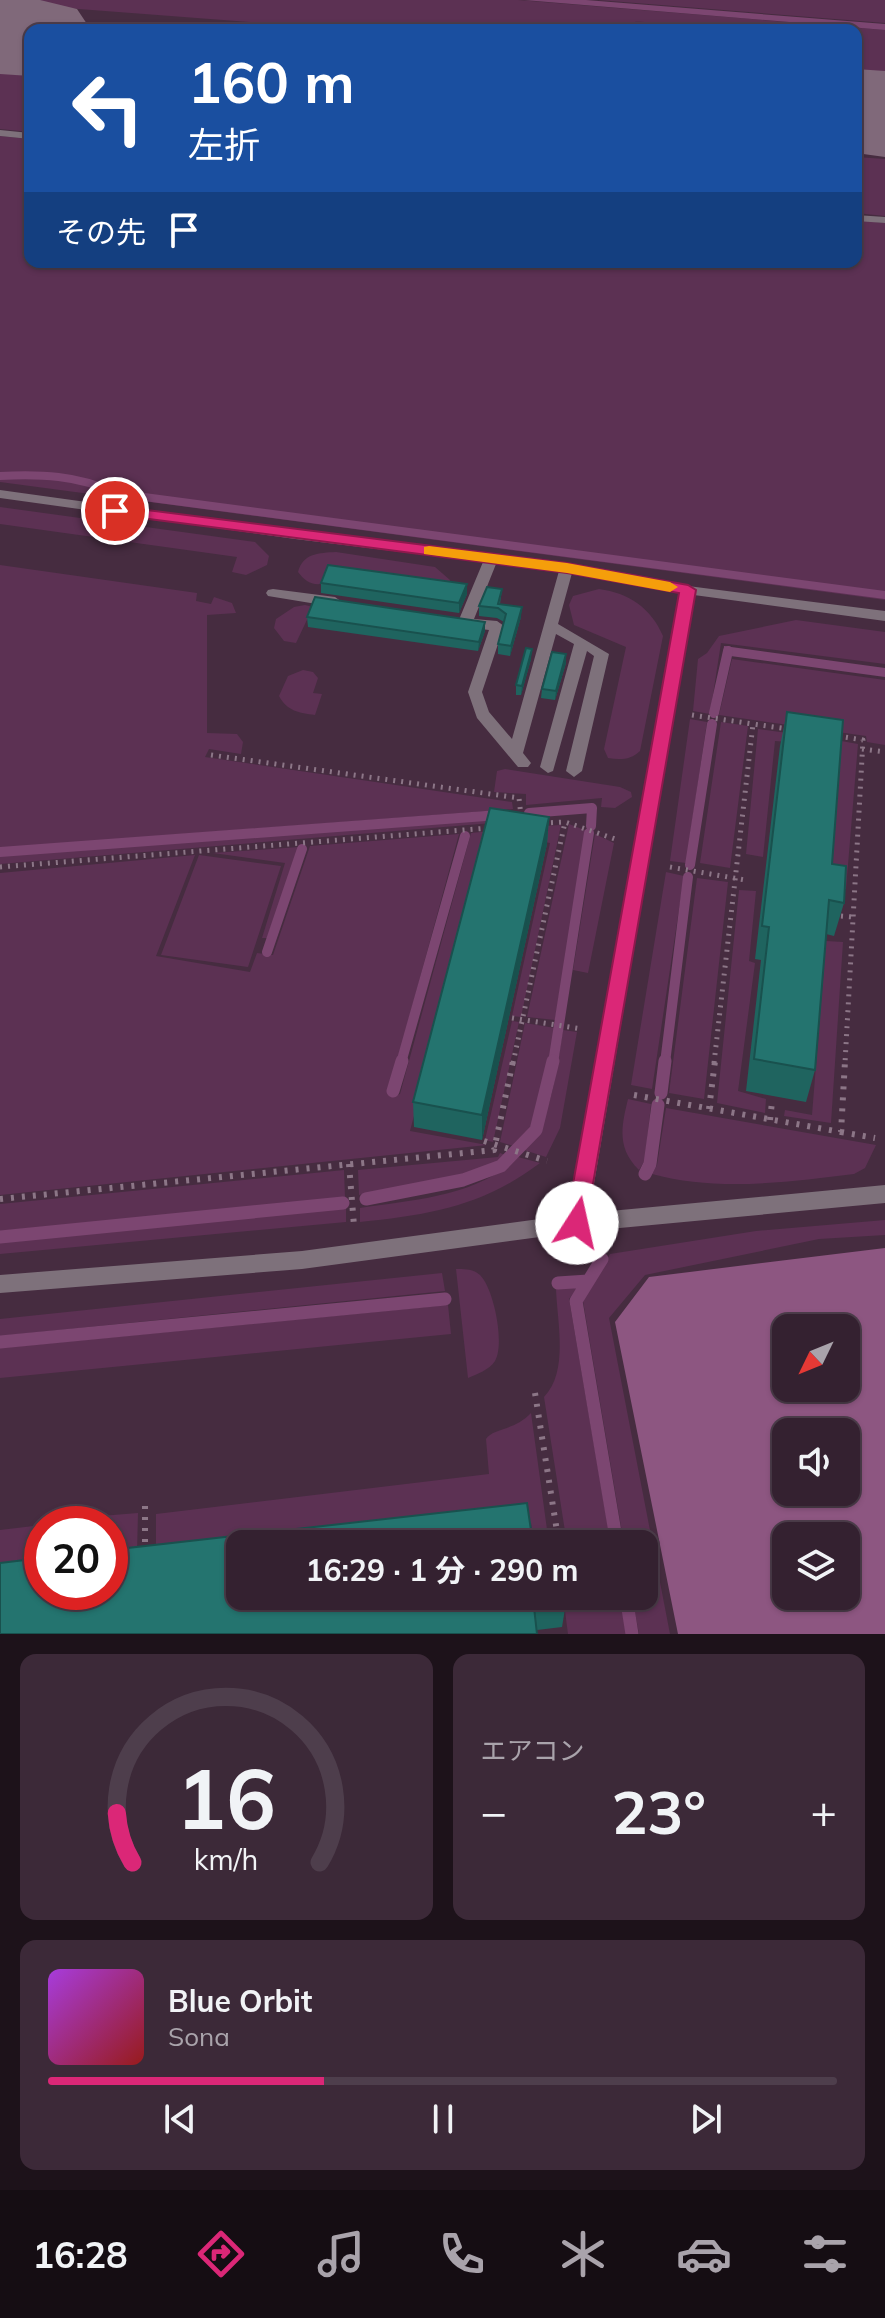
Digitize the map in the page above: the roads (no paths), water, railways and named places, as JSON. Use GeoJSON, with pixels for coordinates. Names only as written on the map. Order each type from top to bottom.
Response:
{"type":"FeatureCollection","features":[{"type":"Feature","properties":{"kind":"lane"},"geometry":{"type":"LineString","coordinates":[[0,133],[24,135]]}},
{"type":"Feature","properties":{"kind":"lane"},"geometry":{"type":"LineString","coordinates":[[862,218],[885,220]]}},
{"type":"Feature","properties":{"kind":"lane"},"geometry":{"type":"LineString","coordinates":[[0,494],[295,535],[567,568],[688,590],[885,616]]}},
{"type":"Feature","properties":{"kind":"lane"},"geometry":{"type":"LineString","coordinates":[[491,558],[459,621],[497,626],[475,692],[482,714],[519,759],[567,568]]}},
{"type":"Feature","properties":{"kind":"lane"},"geometry":{"type":"LineString","coordinates":[[577,1223],[688,590]]}},
{"type":"Feature","properties":{"kind":"lane"},"geometry":{"type":"LineString","coordinates":[[273,593],[347,604]]}},
{"type":"Feature","properties":{"kind":"lane"},"geometry":{"type":"LineString","coordinates":[[551,626],[602,654],[574,771]]}},
{"type":"Feature","properties":{"kind":"lane"},"geometry":{"type":"LineString","coordinates":[[548,767],[582,642]]}},
{"type":"Feature","properties":{"kind":"lane"},"geometry":{"type":"LineString","coordinates":[[0,1284],[302,1260],[577,1223],[885,1194]]}},
{"type":"Feature","properties":{"kind":"waterway"},"geometry":{"type":"LineString","coordinates":[[0,476],[58,477],[87,482],[114,493],[885,595]]}},
{"type":"Feature","properties":{"kind":"waterway"},"geometry":{"type":"LineString","coordinates":[[714,713],[728,651]]}},
{"type":"Feature","properties":{"kind":"waterway"},"geometry":{"type":"LineString","coordinates":[[690,865],[712,724]]}},
{"type":"Feature","properties":{"kind":"waterway"},"geometry":{"type":"LineString","coordinates":[[529,813],[592,808],[591,826]]}},
{"type":"Feature","properties":{"kind":"waterway"},"geometry":{"type":"LineString","coordinates":[[0,852],[499,815]]}},
{"type":"Feature","properties":{"kind":"waterway"},"geometry":{"type":"LineString","coordinates":[[553,1063],[589,833]]}},
{"type":"Feature","properties":{"kind":"waterway"},"geometry":{"type":"LineString","coordinates":[[401,1063],[465,836]]}},
{"type":"Feature","properties":{"kind":"waterway"},"geometry":{"type":"LineString","coordinates":[[267,952],[302,849]]}},
{"type":"Feature","properties":{"kind":"waterway"},"geometry":{"type":"LineString","coordinates":[[665,1063],[688,877]]}},
{"type":"Feature","properties":{"kind":"waterway"},"geometry":{"type":"LineString","coordinates":[[393,1091],[402,1061]]}},
{"type":"Feature","properties":{"kind":"waterway"},"geometry":{"type":"LineString","coordinates":[[366,1199],[463,1180],[501,1166],[536,1130],[553,1061]]}},
{"type":"Feature","properties":{"kind":"waterway"},"geometry":{"type":"LineString","coordinates":[[661,1093],[665,1061]]}},
{"type":"Feature","properties":{"kind":"waterway"},"geometry":{"type":"LineString","coordinates":[[645,1174],[650,1164],[658,1105]]}},
{"type":"Feature","properties":{"kind":"waterway"},"geometry":{"type":"LineString","coordinates":[[0,1237],[343,1203]]}},
{"type":"Feature","properties":{"kind":"waterway"},"geometry":{"type":"LineString","coordinates":[[602,1259],[576,1301],[615,1530]]}},
{"type":"Feature","properties":{"kind":"waterway"},"geometry":{"type":"LineString","coordinates":[[558,1283],[588,1281]]}},
{"type":"Feature","properties":{"kind":"waterway"},"geometry":{"type":"LineString","coordinates":[[0,1342],[445,1299]]}},
{"type":"Feature","properties":{"kind":"waterway"},"geometry":{"type":"LineString","coordinates":[[628,1610],[632,1634]]}}]}
